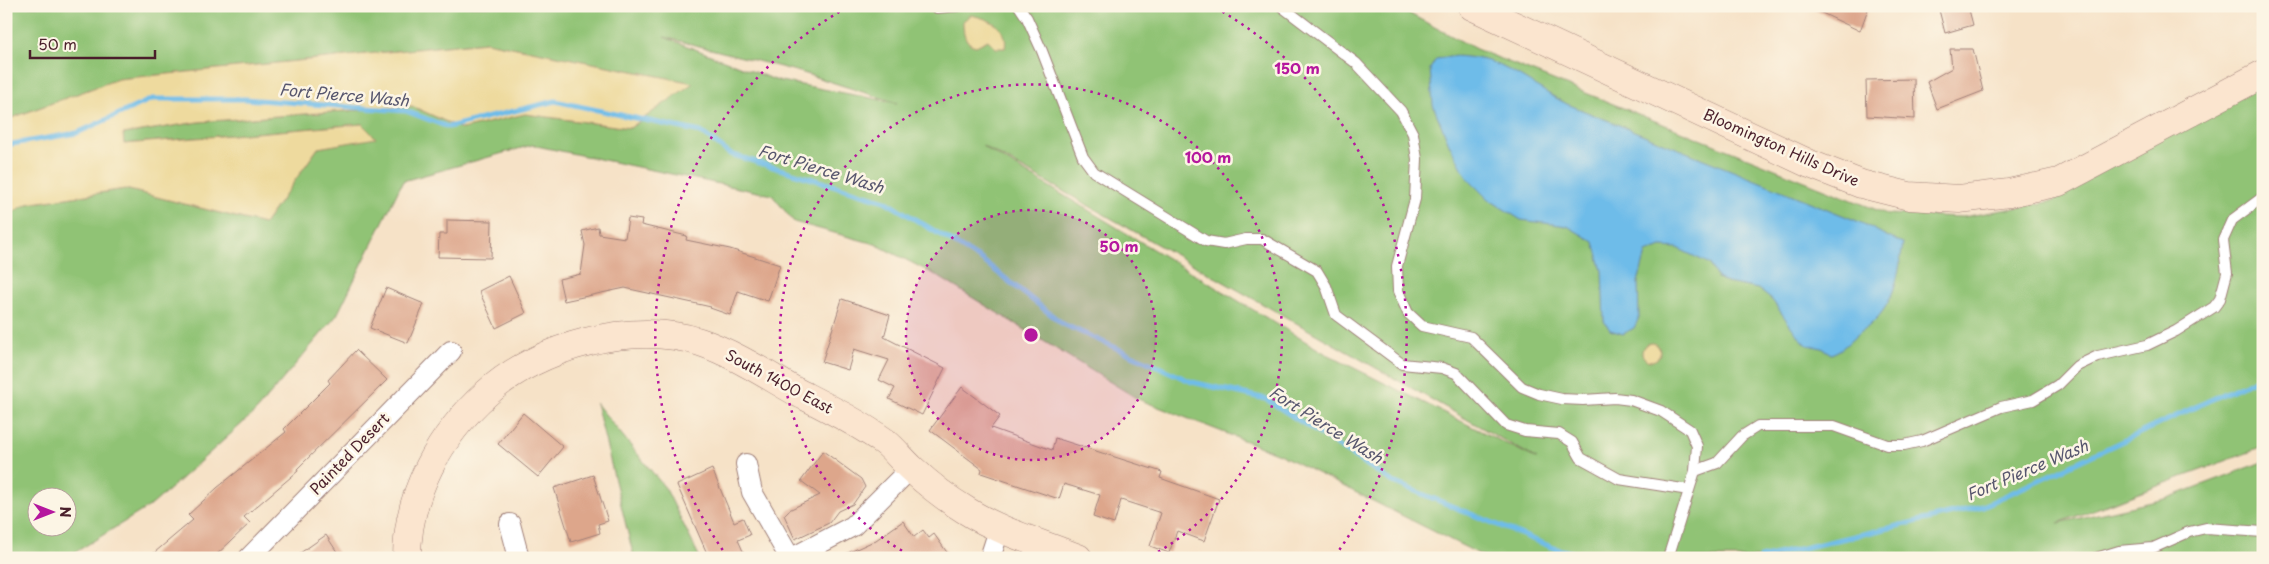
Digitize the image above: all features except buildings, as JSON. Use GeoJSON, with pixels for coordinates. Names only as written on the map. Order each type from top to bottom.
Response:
{"type":"FeatureCollection","features":[{"type":"Feature","properties":{"kind":"street","name":"Bloomington Hills Drive"},"geometry":{"type":"LineString","coordinates":[[1472,6],[1810,164],[1860,184],[1909,196],[1958,199],[2009,193],[2059,182],[2263,74]]}},
{"type":"Feature","properties":{"kind":"street","name":"South 1400 East"},"geometry":{"type":"LineString","coordinates":[[407,558],[407,543],[423,479],[438,450],[463,414],[493,387],[529,363],[561,349],[593,340],[634,335],[669,335],[700,342],[733,357],[867,429],[888,444],[911,468],[949,499],[970,513],[1078,558]]}},
{"type":"Feature","properties":{"kind":"street","name":"Painted Desert"},"geometry":{"type":"LineString","coordinates":[[248,558],[451,351]]}},
{"type":"Feature","properties":{"kind":"street"},"geometry":{"type":"LineString","coordinates":[[746,464],[752,492],[791,558],[853,526],[911,468]]}},
{"type":"Feature","properties":{"kind":"street"},"geometry":{"type":"LineString","coordinates":[[510,524],[519,558]]}},
{"type":"Feature","properties":{"kind":"street"},"geometry":{"type":"LineString","coordinates":[[990,558],[1000,527]]}},
{"type":"Feature","properties":{"kind":"lane"},"geometry":{"type":"LineString","coordinates":[[931,6],[937,8],[958,6]]}},
{"type":"Feature","properties":{"kind":"lane"},"geometry":{"type":"LineString","coordinates":[[1018,6],[1027,18],[1042,51],[1083,157],[1094,172],[1206,241],[1224,244],[1246,239],[1262,239],[1317,271],[1326,286],[1336,316],[1402,364],[1442,368],[1456,373],[1506,424],[1525,431],[1559,434],[1572,442],[1581,458],[1619,479],[1689,490]]}},
{"type":"Feature","properties":{"kind":"lane"},"geometry":{"type":"LineString","coordinates":[[1280,6],[1356,63],[1396,105],[1414,134],[1417,159],[1415,199],[1397,266],[1398,291],[1408,313],[1422,326],[1471,337],[1522,387],[1539,394],[1562,399],[1615,398],[1631,400],[1661,411],[1690,430],[1697,446],[1696,471],[1668,558]]}},
{"type":"Feature","properties":{"kind":"lane"},"geometry":{"type":"LineString","coordinates":[[1696,471],[1718,463],[1742,436],[1758,426],[1834,426],[1887,445],[1922,442],[2001,407],[2033,400],[2058,385],[2077,366],[2098,356],[2147,345],[2176,331],[2214,307],[2220,299],[2228,273],[2223,240],[2232,220],[2263,197]]}},
{"type":"Feature","properties":{"kind":"lane"},"geometry":{"type":"LineString","coordinates":[[2096,558],[2119,551],[2153,548],[2189,532],[2206,528],[2263,532]]}},
{"type":"Feature","properties":{"kind":"green space"},"geometry":{"type":"Polygon","coordinates":[[[6,6],[1395,6],[1476,49],[1887,214],[1963,217],[2054,201],[2131,153],[2263,79],[2263,447],[2058,523],[2165,499],[2263,462],[2263,558],[1487,558],[1279,454],[1138,399],[934,274],[875,244],[794,222],[772,195],[532,145],[403,181],[337,315],[256,411],[153,504],[66,558],[6,558],[6,216],[27,204],[125,189],[264,224],[318,148],[375,137],[362,124],[123,144],[123,134],[198,122],[412,106],[462,129],[525,114],[630,128],[692,83],[486,42],[119,79],[6,120],[6,6]],[[664,37],[775,80],[897,103],[800,72],[664,37]],[[983,146],[1328,355],[1537,459],[983,146]]]}},
{"type":"Feature","properties":{"kind":"green space"},"geometry":{"type":"Polygon","coordinates":[[[596,403],[666,489],[700,558],[634,558],[596,403]]]}},
{"type":"Feature","properties":{"kind":"sand"},"geometry":{"type":"Polygon","coordinates":[[[971,15],[991,21],[1001,29],[1004,34],[1005,48],[996,48],[988,40],[976,46],[969,43],[964,33],[963,21],[971,15]]]}},
{"type":"Feature","properties":{"kind":"sand"},"geometry":{"type":"Polygon","coordinates":[[[486,42],[693,83],[630,128],[525,114],[462,129],[412,106],[198,122],[123,134],[124,144],[362,124],[376,138],[318,148],[264,224],[125,189],[27,204],[6,216],[6,120],[118,79],[486,42]]]}},
{"type":"Feature","properties":{"kind":"sand"},"geometry":{"type":"Polygon","coordinates":[[[1647,343],[1655,343],[1660,348],[1658,359],[1647,361],[1642,356],[1642,348],[1647,343]]]}},
{"type":"Feature","properties":{"kind":"water"},"geometry":{"type":"Polygon","coordinates":[[[1456,56],[1491,62],[1501,66],[1567,104],[1857,221],[1903,243],[1900,265],[1891,297],[1886,307],[1870,325],[1843,348],[1831,354],[1822,348],[1807,345],[1772,300],[1758,289],[1727,283],[1717,278],[1710,264],[1677,248],[1661,247],[1646,253],[1638,282],[1639,318],[1634,328],[1623,334],[1610,330],[1604,321],[1602,271],[1594,242],[1567,226],[1521,220],[1488,199],[1468,179],[1449,144],[1433,105],[1430,69],[1436,59],[1456,56]]]}},
{"type":"Feature","properties":{"kind":"waterway","name":"Fort Pierce Wash"},"geometry":{"type":"LineString","coordinates":[[6,145],[77,133],[152,99],[245,99],[406,111],[448,127],[555,101],[701,132],[730,154],[885,201],[982,260],[1063,324],[1192,382],[1266,399],[1393,482],[1554,548],[1592,558]]}},
{"type":"Feature","properties":{"kind":"waterway","name":"Fort Pierce Wash"},"geometry":{"type":"LineString","coordinates":[[1760,558],[1983,506],[2247,383],[2263,379]]}}]}
